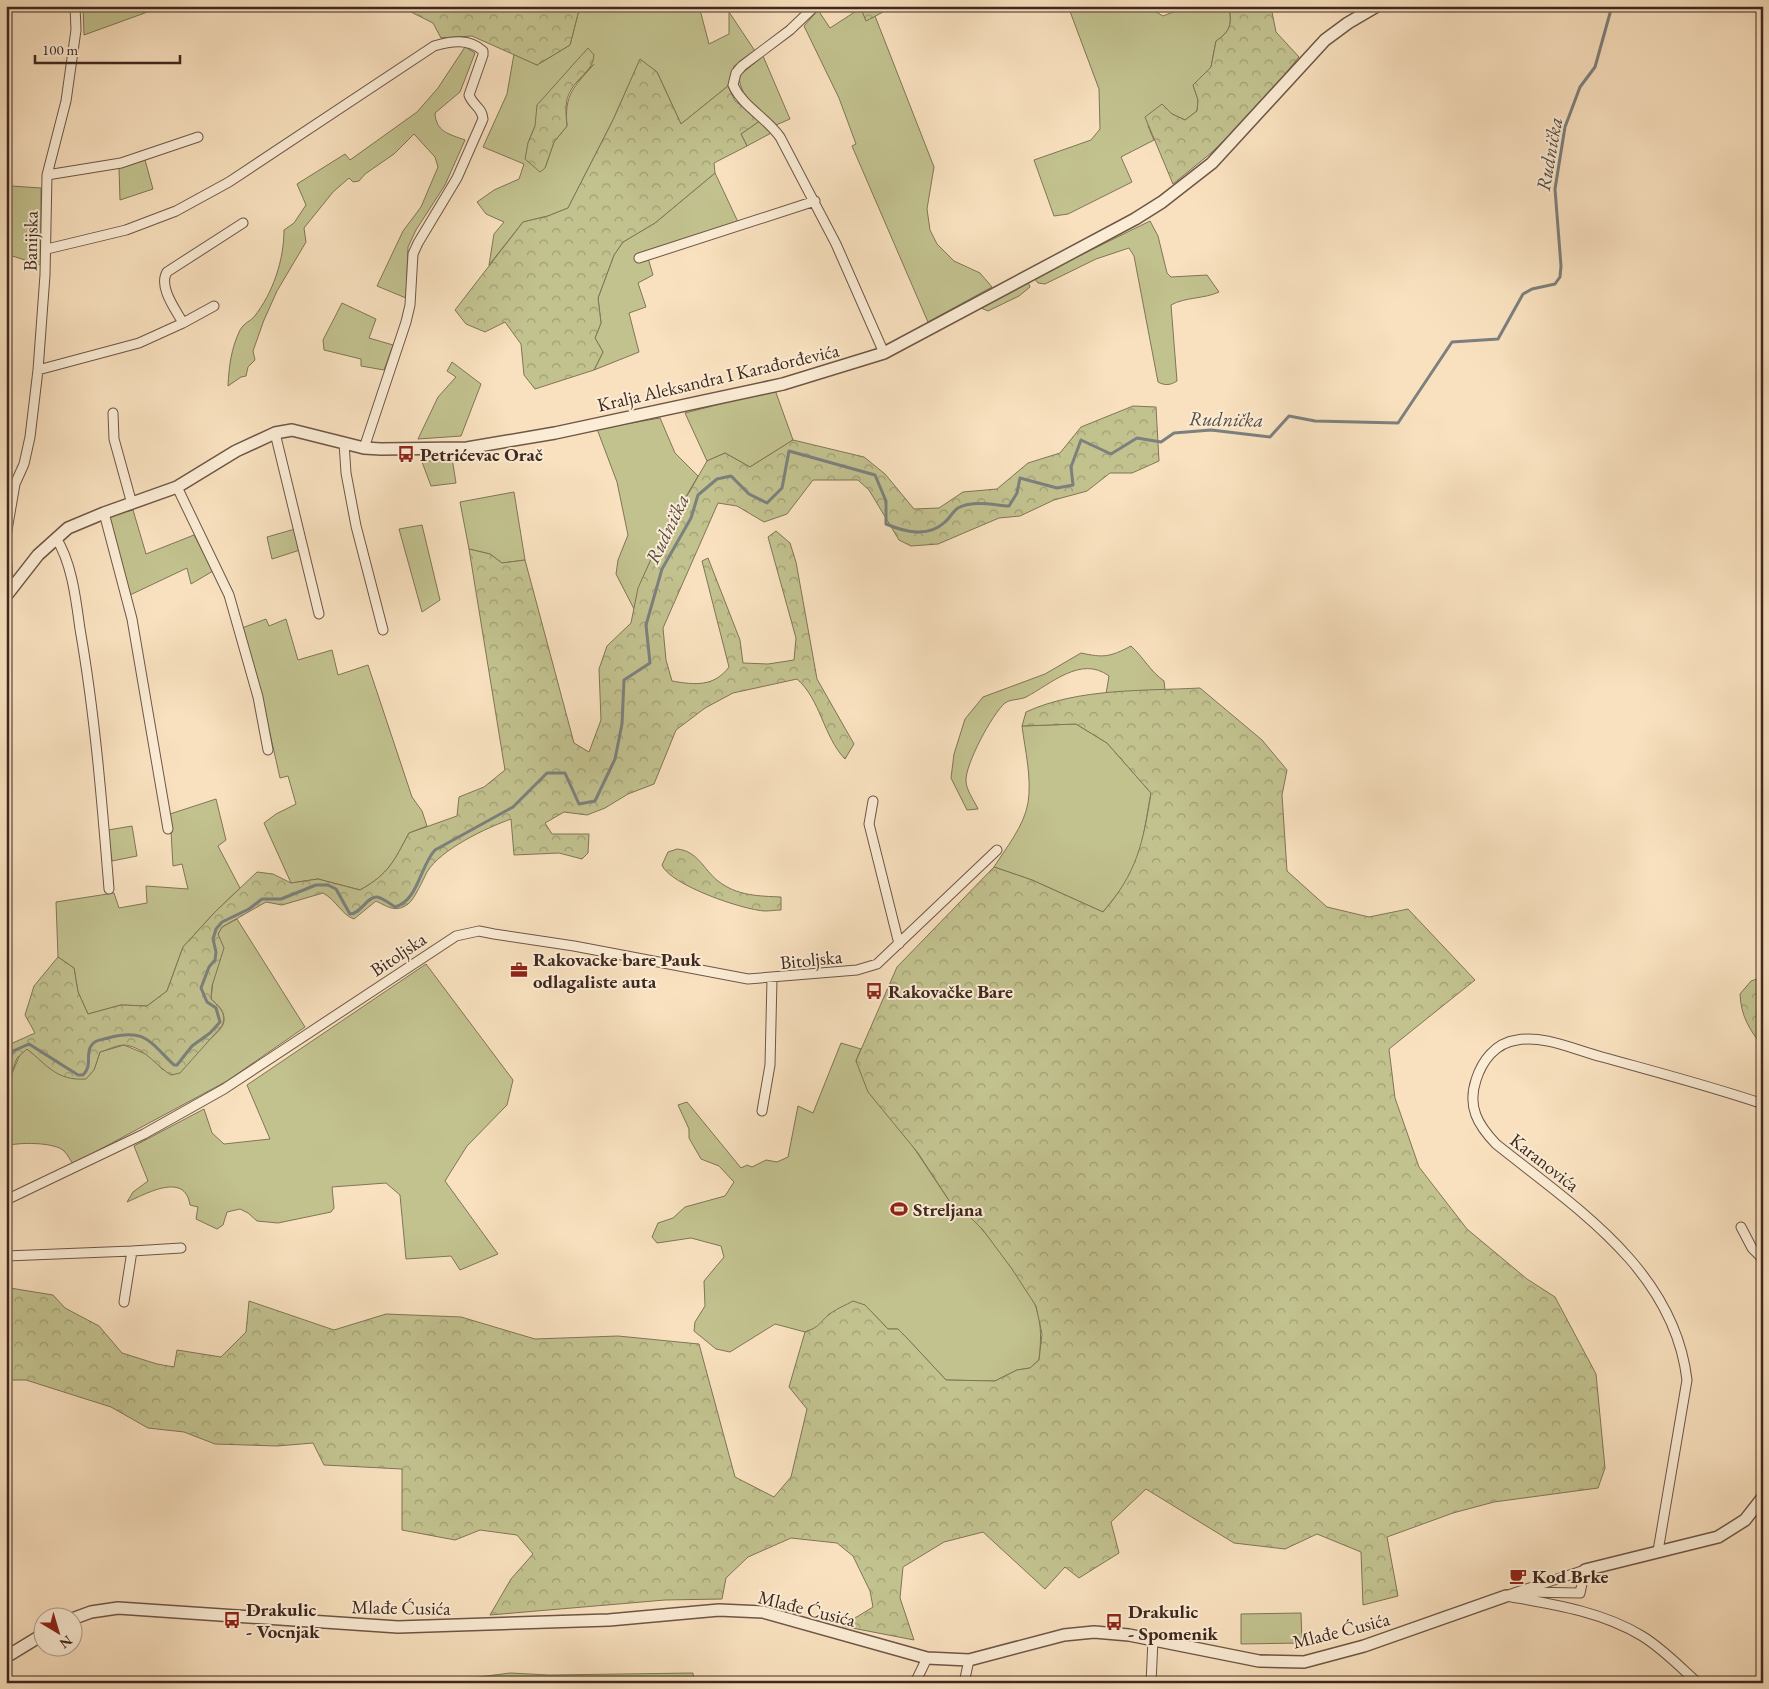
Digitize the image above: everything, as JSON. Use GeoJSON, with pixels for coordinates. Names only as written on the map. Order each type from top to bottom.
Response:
{"type":"FeatureCollection","features":[{"type":"Feature","properties":{"kind":"street","name":"Banijska"},"geometry":{"type":"LineString","coordinates":[[6,536],[15,484],[27,450],[38,370],[47,249],[47,174],[66,101],[76,30],[75,6]]}},
{"type":"Feature","properties":{"kind":"street"},"geometry":{"type":"LineString","coordinates":[[815,6],[790,30],[742,66],[736,73],[733,85],[739,97],[774,128],[780,137],[836,244],[884,353]]}},
{"type":"Feature","properties":{"kind":"street","name":"Kralja Aleksandra I Karađorđevića"},"geometry":{"type":"LineString","coordinates":[[8,593],[38,554],[68,528],[104,512],[132,504],[177,487],[236,450],[275,433],[292,430],[364,448],[467,448],[555,433],[783,384],[884,353],[1135,219],[1162,202],[1212,163],[1325,40],[1348,23],[1377,6]]}},
{"type":"Feature","properties":{"kind":"street"},"geometry":{"type":"LineString","coordinates":[[47,249],[126,230],[176,211],[229,182],[434,46],[447,42],[474,44],[483,50],[484,55],[469,95],[472,102],[481,108],[483,119],[457,178],[426,227],[414,254],[410,305],[406,322],[364,448]]}},
{"type":"Feature","properties":{"kind":"street"},"geometry":{"type":"LineString","coordinates":[[47,174],[121,163],[198,137]]}},
{"type":"Feature","properties":{"kind":"street"},"geometry":{"type":"LineString","coordinates":[[639,258],[815,201]]}},
{"type":"Feature","properties":{"kind":"street"},"geometry":{"type":"LineString","coordinates":[[183,323],[166,289],[164,280],[167,272],[243,223]]}},
{"type":"Feature","properties":{"kind":"street"},"geometry":{"type":"LineString","coordinates":[[38,370],[139,344],[214,306]]}},
{"type":"Feature","properties":{"kind":"street"},"geometry":{"type":"LineString","coordinates":[[113,413],[114,439],[132,504]]}},
{"type":"Feature","properties":{"kind":"street"},"geometry":{"type":"LineString","coordinates":[[275,433],[319,614]]}},
{"type":"Feature","properties":{"kind":"street"},"geometry":{"type":"LineString","coordinates":[[344,443],[346,473],[356,526],[384,630]]}},
{"type":"Feature","properties":{"kind":"street"},"geometry":{"type":"LineString","coordinates":[[177,487],[229,596],[258,697],[268,750]]}},
{"type":"Feature","properties":{"kind":"street"},"geometry":{"type":"LineString","coordinates":[[104,512],[132,619],[168,829]]}},
{"type":"Feature","properties":{"kind":"street"},"geometry":{"type":"LineString","coordinates":[[56,538],[64,552],[77,607],[90,683],[109,890]]}},
{"type":"Feature","properties":{"kind":"street"},"geometry":{"type":"LineString","coordinates":[[6,550],[8,593]]}},
{"type":"Feature","properties":{"kind":"street"},"geometry":{"type":"LineString","coordinates":[[873,801],[869,824],[899,944]]}},
{"type":"Feature","properties":{"kind":"street","name":"Bitoljska"},"geometry":{"type":"LineString","coordinates":[[6,1200],[144,1134],[224,1089],[448,940],[465,933],[479,931],[574,946],[722,976],[748,979],[772,979],[857,970],[877,964],[998,850]]}},
{"type":"Feature","properties":{"kind":"street"},"geometry":{"type":"LineString","coordinates":[[762,1111],[770,1065],[772,979]]}},
{"type":"Feature","properties":{"kind":"street","name":"Karanovića"},"geometry":{"type":"LineString","coordinates":[[1658,1551],[1687,1380],[1684,1356],[1675,1330],[1662,1302],[1616,1241],[1589,1217],[1496,1144],[1484,1131],[1475,1115],[1471,1098],[1483,1061],[1496,1049],[1515,1040],[1540,1040],[1672,1076],[1763,1104]]}},
{"type":"Feature","properties":{"kind":"street"},"geometry":{"type":"LineString","coordinates":[[1741,1227],[1752,1248],[1763,1259]]}},
{"type":"Feature","properties":{"kind":"street"},"geometry":{"type":"LineString","coordinates":[[6,1256],[181,1248]]}},
{"type":"Feature","properties":{"kind":"street"},"geometry":{"type":"LineString","coordinates":[[124,1302],[132,1251]]}},
{"type":"Feature","properties":{"kind":"street","name":"Mlađe Ćusića"},"geometry":{"type":"LineString","coordinates":[[82,1615],[118,1608],[398,1627],[609,1620],[719,1610],[763,1612],[927,1658],[969,1660],[1064,1635],[1094,1632],[1153,1640],[1259,1661],[1304,1662],[1364,1646],[1585,1570],[1718,1537],[1732,1530],[1745,1520],[1763,1497]]}},
{"type":"Feature","properties":{"kind":"street","name":"Mlađe Ćusića"},"geometry":{"type":"LineString","coordinates":[[1511,1594],[1580,1593],[1585,1570]]}},
{"type":"Feature","properties":{"kind":"street"},"geometry":{"type":"LineString","coordinates":[[1511,1594],[1560,1605],[1617,1623],[1643,1636],[1698,1683]]}},
{"type":"Feature","properties":{"kind":"street"},"geometry":{"type":"LineString","coordinates":[[1151,1683],[1153,1640]]}},
{"type":"Feature","properties":{"kind":"street"},"geometry":{"type":"LineString","coordinates":[[6,1657],[32,1641]]}},
{"type":"Feature","properties":{"kind":"street"},"geometry":{"type":"LineString","coordinates":[[915,1683],[927,1658]]}},
{"type":"Feature","properties":{"kind":"street"},"geometry":{"type":"LineString","coordinates":[[964,1683],[969,1660]]}},
{"type":"Feature","properties":{"kind":"green space"},"geometry":{"type":"Polygon","coordinates":[[[83,6],[164,6],[84,35],[83,6]]]}},
{"type":"Feature","properties":{"kind":"green space"},"geometry":{"type":"Polygon","coordinates":[[[399,6],[580,6],[570,45],[537,65],[472,36],[441,38],[433,23],[399,6]]]}},
{"type":"Feature","properties":{"kind":"green space"},"geometry":{"type":"Polygon","coordinates":[[[580,6],[699,6],[709,44],[729,34],[729,12],[755,51],[734,66],[728,86],[681,124],[657,72],[640,60],[613,120],[568,208],[548,216],[523,222],[489,265],[494,234],[504,222],[486,214],[477,202],[494,190],[519,179],[524,164],[483,147],[507,94],[514,54],[537,65],[570,45],[580,6]],[[594,64],[535,126],[528,143],[545,168],[554,142],[567,126],[566,115],[569,98],[576,85],[594,64]]]}},
{"type":"Feature","properties":{"kind":"green space"},"geometry":{"type":"Polygon","coordinates":[[[860,6],[918,6],[885,11],[866,21],[860,6]]]}},
{"type":"Feature","properties":{"kind":"green space"},"geometry":{"type":"Polygon","coordinates":[[[1068,6],[1146,6],[1163,16],[1189,6],[1229,6],[1230,22],[1225,34],[1216,41],[1211,67],[1193,85],[1198,100],[1197,111],[1185,120],[1172,114],[1162,104],[1148,126],[1154,140],[1121,157],[1132,182],[1068,214],[1054,216],[1034,160],[1091,140],[1100,129],[1099,89],[1068,6]]]}},
{"type":"Feature","properties":{"kind":"green space"},"geometry":{"type":"Polygon","coordinates":[[[1229,6],[1268,6],[1272,12],[1276,32],[1299,57],[1254,112],[1211,153],[1173,184],[1145,117],[1162,104],[1172,114],[1185,120],[1197,111],[1198,100],[1193,85],[1211,67],[1216,41],[1225,34],[1229,27],[1229,6]]]}},
{"type":"Feature","properties":{"kind":"green space"},"geometry":{"type":"Polygon","coordinates":[[[861,8],[866,20],[875,16],[934,167],[927,209],[930,230],[937,244],[954,261],[980,273],[992,287],[928,322],[852,146],[856,144],[839,98],[804,26],[818,10],[830,28],[861,8]]]}},
{"type":"Feature","properties":{"kind":"green space"},"geometry":{"type":"Polygon","coordinates":[[[465,47],[475,53],[460,92],[435,113],[438,124],[444,131],[465,140],[445,185],[416,230],[408,247],[406,298],[377,286],[403,231],[421,207],[438,167],[435,157],[414,134],[394,154],[365,174],[359,181],[353,182],[349,178],[333,192],[304,228],[306,242],[277,291],[264,320],[253,351],[255,360],[248,367],[246,376],[241,377],[228,386],[231,358],[237,337],[241,328],[254,317],[267,298],[280,264],[284,230],[294,223],[306,205],[297,184],[345,154],[350,160],[417,112],[438,88],[465,47]]]}},
{"type":"Feature","properties":{"kind":"green space"},"geometry":{"type":"Polygon","coordinates":[[[588,48],[594,55],[593,61],[569,94],[566,108],[567,126],[554,142],[545,168],[540,172],[525,159],[528,143],[535,126],[537,105],[588,48]]]}},
{"type":"Feature","properties":{"kind":"green space"},"geometry":{"type":"Polygon","coordinates":[[[763,56],[790,119],[776,125],[752,104],[743,92],[740,84],[739,76],[763,56]]]}},
{"type":"Feature","properties":{"kind":"green space"},"geometry":{"type":"Polygon","coordinates":[[[640,59],[657,72],[681,124],[728,86],[735,101],[761,120],[741,134],[747,146],[714,163],[715,173],[655,223],[623,242],[614,255],[598,298],[601,323],[595,338],[603,352],[594,370],[535,389],[524,375],[521,344],[505,322],[485,332],[466,324],[455,310],[523,222],[548,216],[568,208],[613,120],[640,59]]]}},
{"type":"Feature","properties":{"kind":"green space"},"geometry":{"type":"Polygon","coordinates":[[[761,120],[773,132],[747,146],[741,134],[761,120]]]}},
{"type":"Feature","properties":{"kind":"green space"},"geometry":{"type":"Polygon","coordinates":[[[145,160],[153,189],[120,200],[119,168],[145,160]]]}},
{"type":"Feature","properties":{"kind":"green space"},"geometry":{"type":"Polygon","coordinates":[[[715,173],[738,222],[635,257],[637,262],[648,258],[653,275],[638,283],[646,307],[629,313],[639,352],[594,370],[603,352],[595,338],[601,323],[598,298],[614,255],[623,242],[655,223],[715,173]]]}},
{"type":"Feature","properties":{"kind":"green space"},"geometry":{"type":"Polygon","coordinates":[[[11,186],[41,188],[41,265],[6,254],[6,208],[11,186]]]}},
{"type":"Feature","properties":{"kind":"green space"},"geometry":{"type":"Polygon","coordinates":[[[1150,221],[1158,236],[1167,273],[1171,277],[1207,275],[1219,292],[1176,302],[1171,305],[1177,381],[1168,384],[1158,382],[1134,256],[1129,248],[1096,259],[1045,284],[1038,283],[1034,278],[1150,221]]]}},
{"type":"Feature","properties":{"kind":"green space"},"geometry":{"type":"Polygon","coordinates":[[[1028,282],[1030,287],[1019,296],[988,311],[981,308],[1028,282]]]}},
{"type":"Feature","properties":{"kind":"green space"},"geometry":{"type":"Polygon","coordinates":[[[342,303],[376,319],[369,338],[393,345],[384,370],[361,366],[361,359],[324,350],[323,340],[342,303]]]}},
{"type":"Feature","properties":{"kind":"green space"},"geometry":{"type":"Polygon","coordinates":[[[452,362],[481,384],[461,436],[418,439],[438,397],[456,377],[447,371],[452,362]]]}},
{"type":"Feature","properties":{"kind":"green space"},"geometry":{"type":"Polygon","coordinates":[[[775,390],[793,440],[750,467],[725,453],[707,461],[685,413],[775,390]]]}},
{"type":"Feature","properties":{"kind":"green space"},"geometry":{"type":"Polygon","coordinates":[[[1133,406],[1156,407],[1159,461],[1132,473],[1110,473],[1087,491],[1054,500],[1020,516],[999,518],[938,544],[911,546],[899,540],[869,490],[858,480],[813,480],[787,514],[764,522],[737,506],[718,503],[663,628],[666,660],[672,681],[704,683],[717,678],[729,667],[702,561],[708,558],[740,640],[743,663],[768,664],[794,660],[796,638],[768,537],[776,531],[790,543],[796,562],[817,679],[854,744],[845,759],[832,740],[812,697],[797,679],[733,693],[705,708],[676,730],[654,784],[628,794],[605,808],[587,815],[564,812],[545,823],[552,834],[589,834],[588,853],[582,859],[559,853],[514,855],[511,819],[465,840],[443,855],[427,872],[418,890],[404,907],[396,909],[376,901],[354,919],[323,893],[282,905],[266,902],[222,927],[218,934],[224,948],[212,986],[211,999],[222,1011],[224,1018],[222,1026],[180,1073],[171,1075],[137,1049],[124,1045],[100,1052],[94,1070],[86,1079],[68,1078],[54,1071],[27,1049],[17,1058],[6,1088],[6,1046],[35,1033],[25,1015],[34,986],[58,957],[74,968],[78,992],[88,1014],[121,1005],[147,1006],[167,991],[183,947],[215,912],[257,872],[273,874],[291,883],[318,879],[360,890],[378,878],[390,866],[409,833],[457,816],[459,797],[484,787],[505,770],[469,549],[490,554],[502,563],[525,560],[574,743],[589,752],[601,720],[599,669],[607,646],[631,623],[638,588],[652,557],[707,461],[725,453],[750,467],[793,440],[864,457],[885,474],[914,509],[939,508],[963,492],[997,489],[1028,463],[1060,453],[1081,427],[1133,406]]]}},
{"type":"Feature","properties":{"kind":"green space"},"geometry":{"type":"Polygon","coordinates":[[[660,418],[675,453],[698,476],[652,557],[634,609],[616,574],[618,560],[628,535],[617,482],[597,429],[660,418]]]}},
{"type":"Feature","properties":{"kind":"green space"},"geometry":{"type":"Polygon","coordinates":[[[452,458],[456,483],[431,486],[422,462],[452,458]]]}},
{"type":"Feature","properties":{"kind":"green space"},"geometry":{"type":"Polygon","coordinates":[[[514,492],[525,560],[502,563],[490,554],[469,549],[460,502],[514,492]]]}},
{"type":"Feature","properties":{"kind":"green space"},"geometry":{"type":"Polygon","coordinates":[[[133,510],[146,554],[194,535],[213,571],[191,584],[187,568],[130,595],[109,516],[133,510]]]}},
{"type":"Feature","properties":{"kind":"green space"},"geometry":{"type":"Polygon","coordinates":[[[422,525],[440,600],[422,612],[399,529],[422,525]]]}},
{"type":"Feature","properties":{"kind":"green space"},"geometry":{"type":"Polygon","coordinates":[[[295,529],[300,550],[272,559],[267,537],[295,529]]]}},
{"type":"Feature","properties":{"kind":"green space"},"geometry":{"type":"Polygon","coordinates":[[[266,619],[269,626],[286,619],[298,660],[332,650],[338,675],[368,665],[412,797],[422,811],[427,826],[409,833],[390,866],[378,878],[360,890],[318,879],[291,883],[264,823],[276,814],[296,804],[288,776],[280,778],[262,698],[242,628],[266,619]]]}},
{"type":"Feature","properties":{"kind":"green space"},"geometry":{"type":"Polygon","coordinates":[[[1131,646],[1164,681],[1165,690],[1106,694],[1109,676],[1098,670],[1088,669],[1066,674],[1026,697],[1005,703],[993,718],[974,752],[966,784],[978,809],[967,810],[951,778],[954,754],[965,719],[983,697],[1045,674],[1081,653],[1107,656],[1131,646]]]}},
{"type":"Feature","properties":{"kind":"green space"},"geometry":{"type":"Polygon","coordinates":[[[1200,688],[1262,740],[1287,770],[1282,795],[1287,871],[1327,907],[1369,917],[1408,909],[1475,980],[1389,1049],[1395,1098],[1419,1167],[1467,1229],[1527,1279],[1555,1297],[1596,1374],[1605,1468],[1598,1488],[1494,1502],[1453,1513],[1387,1537],[1398,1596],[1363,1605],[1361,1552],[1317,1534],[1285,1549],[1234,1543],[1146,1489],[1111,1522],[1119,1553],[1079,1578],[1065,1567],[1045,1589],[983,1532],[944,1542],[903,1567],[900,1598],[914,1640],[842,1626],[873,1607],[870,1591],[853,1556],[837,1543],[791,1538],[748,1557],[726,1578],[722,1599],[665,1600],[490,1615],[511,1579],[533,1554],[517,1535],[480,1530],[455,1540],[402,1530],[402,1469],[324,1465],[313,1443],[277,1446],[215,1444],[184,1432],[148,1428],[111,1407],[26,1380],[6,1380],[6,1305],[10,1288],[53,1295],[65,1308],[99,1326],[122,1353],[157,1364],[174,1367],[177,1350],[221,1357],[246,1332],[249,1301],[334,1330],[386,1314],[461,1317],[535,1339],[618,1336],[699,1344],[735,1477],[774,1497],[791,1477],[807,1409],[789,1387],[805,1332],[818,1326],[834,1311],[853,1301],[865,1305],[888,1329],[898,1329],[946,1380],[995,1381],[1017,1370],[1030,1368],[1039,1360],[1042,1334],[1036,1306],[983,1230],[969,1216],[956,1211],[918,1153],[868,1092],[856,1061],[897,967],[994,867],[1032,880],[1103,912],[1124,884],[1131,870],[1137,857],[1145,827],[1151,793],[1107,743],[1076,724],[1022,726],[1026,712],[1046,704],[1089,695],[1111,692],[1200,688]]]}},
{"type":"Feature","properties":{"kind":"green space"},"geometry":{"type":"Polygon","coordinates":[[[1076,724],[1107,743],[1151,793],[1141,849],[1126,883],[1103,912],[1032,880],[994,867],[1019,828],[1028,803],[1029,774],[1022,726],[1076,724]]]}},
{"type":"Feature","properties":{"kind":"green space"},"geometry":{"type":"Polygon","coordinates":[[[216,799],[226,840],[218,846],[240,888],[183,947],[167,991],[147,1006],[121,1005],[88,1014],[78,992],[74,968],[58,957],[56,902],[114,893],[119,908],[147,903],[146,886],[188,889],[182,864],[173,866],[170,814],[216,799]]]}},
{"type":"Feature","properties":{"kind":"green space"},"geometry":{"type":"Polygon","coordinates":[[[132,826],[137,856],[112,861],[108,830],[132,826]]]}},
{"type":"Feature","properties":{"kind":"green space"},"geometry":{"type":"Polygon","coordinates":[[[677,849],[690,853],[718,881],[733,890],[748,894],[781,897],[781,910],[755,910],[741,906],[708,895],[678,880],[668,873],[662,865],[668,852],[677,849]]]}},
{"type":"Feature","properties":{"kind":"green space"},"geometry":{"type":"Polygon","coordinates":[[[237,919],[305,1027],[227,1081],[73,1164],[64,1151],[53,1146],[27,1143],[6,1146],[6,1088],[21,1052],[27,1049],[36,1056],[94,1070],[100,1052],[124,1045],[148,1055],[163,1070],[198,1048],[215,1034],[224,1021],[222,1011],[211,999],[218,934],[222,927],[237,919]]]}},
{"type":"Feature","properties":{"kind":"green space"},"geometry":{"type":"Polygon","coordinates":[[[426,964],[513,1080],[507,1105],[467,1146],[445,1181],[498,1254],[460,1270],[451,1256],[406,1259],[400,1195],[386,1183],[332,1187],[334,1208],[331,1212],[278,1223],[257,1221],[240,1209],[227,1212],[223,1225],[217,1229],[196,1219],[198,1207],[190,1205],[187,1195],[181,1189],[173,1187],[154,1190],[127,1202],[133,1192],[148,1181],[134,1146],[204,1109],[212,1133],[224,1144],[270,1139],[247,1085],[426,964]]]}},
{"type":"Feature","properties":{"kind":"green space"},"geometry":{"type":"Polygon","coordinates":[[[1763,977],[1763,1047],[1747,1022],[1742,1009],[1740,994],[1751,981],[1763,977]]]}},
{"type":"Feature","properties":{"kind":"green space"},"geometry":{"type":"Polygon","coordinates":[[[841,1043],[861,1049],[856,1061],[956,1211],[969,1216],[986,1234],[1032,1298],[1038,1313],[1041,1340],[1039,1360],[1030,1368],[1017,1370],[995,1381],[946,1380],[898,1329],[888,1329],[865,1305],[829,1314],[819,1327],[805,1332],[775,1324],[730,1352],[716,1349],[694,1331],[695,1322],[705,1306],[704,1281],[724,1257],[721,1246],[691,1238],[657,1243],[652,1237],[658,1223],[673,1218],[685,1207],[725,1196],[734,1182],[719,1166],[701,1159],[689,1138],[689,1129],[678,1105],[687,1102],[741,1168],[747,1165],[752,1167],[766,1160],[777,1162],[788,1157],[798,1106],[813,1113],[841,1043]]]}},
{"type":"Feature","properties":{"kind":"green space"},"geometry":{"type":"Polygon","coordinates":[[[1301,1613],[1302,1643],[1241,1644],[1241,1614],[1301,1613]]]}},
{"type":"Feature","properties":{"kind":"green space"},"geometry":{"type":"Polygon","coordinates":[[[510,1673],[549,1675],[693,1673],[694,1683],[432,1683],[510,1673]]]}},
{"type":"Feature","properties":{"kind":"waterway","name":"Rudnička"},"geometry":{"type":"LineString","coordinates":[[6,1071],[13,1051],[29,1044],[78,1075],[83,1075],[88,1068],[89,1049],[92,1044],[120,1035],[139,1036],[146,1039],[174,1065],[177,1065],[192,1046],[210,1033],[220,1022],[216,1008],[207,1002],[201,988],[209,967],[215,960],[216,952],[213,939],[216,929],[222,922],[249,909],[262,899],[281,899],[316,885],[328,885],[336,889],[350,914],[357,911],[373,897],[382,899],[395,907],[409,898],[414,891],[435,850],[513,807],[547,773],[565,773],[579,804],[595,801],[615,759],[622,724],[624,680],[650,663],[646,625],[662,569],[691,518],[698,495],[717,479],[731,476],[749,494],[767,503],[782,488],[789,451],[875,475],[886,501],[886,524],[909,531],[924,532],[938,527],[956,509],[970,504],[1009,506],[1017,493],[1020,478],[1057,488],[1073,485],[1071,467],[1081,440],[1111,454],[1137,438],[1161,442],[1174,433],[1211,430],[1270,437],[1289,416],[1315,421],[1398,423],[1452,342],[1498,339],[1523,294],[1532,289],[1555,284],[1560,277],[1561,266],[1555,189],[1565,127],[1580,87],[1595,67],[1612,6]]}},
{"type":"Feature","properties":{"kind":"place","name":"Petrićevac Orač"},"geometry":{"type":"Point","coordinates":[406,454]}},
{"type":"Feature","properties":{"kind":"place","name":"Rakovacke bare Pauk odlagaliste auta"},"geometry":{"type":"Point","coordinates":[519,970]}},
{"type":"Feature","properties":{"kind":"place","name":"Rakovačke Bare"},"geometry":{"type":"Point","coordinates":[874,991]}},
{"type":"Feature","properties":{"kind":"place","name":"Streljana"},"geometry":{"type":"Point","coordinates":[899,1209]}},
{"type":"Feature","properties":{"kind":"place","name":"Kod Brke"},"geometry":{"type":"Point","coordinates":[1518,1576]}},
{"type":"Feature","properties":{"kind":"place","name":"Drakulic - Vocnjak"},"geometry":{"type":"Point","coordinates":[232,1620]}},
{"type":"Feature","properties":{"kind":"place","name":"Drakulic - Spomenik"},"geometry":{"type":"Point","coordinates":[1114,1622]}}]}
